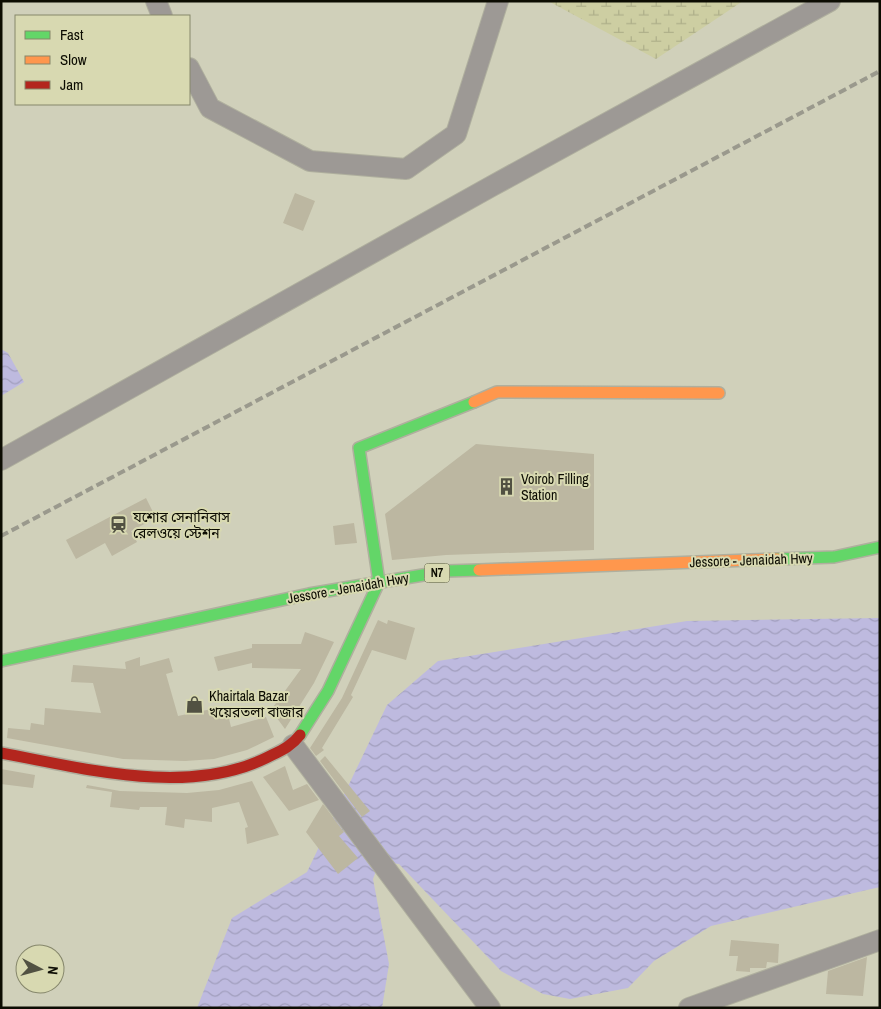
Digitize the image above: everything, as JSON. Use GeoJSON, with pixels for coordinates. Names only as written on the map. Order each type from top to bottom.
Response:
{"type":"FeatureCollection","features":[{"type":"Feature","properties":{"kind":"main road"},"geometry":{"type":"LineString","coordinates":[[1,753],[121,775],[186,777],[217,774],[252,765],[293,745],[328,691],[379,582],[359,448],[497,392],[719,394]]}},
{"type":"Feature","properties":{"kind":"main road","name":"Jessore - Jenaidah Hwy"},"geometry":{"type":"LineString","coordinates":[[1,662],[308,594],[447,571],[834,557],[880,547]]}},
{"type":"Feature","properties":{"kind":"street"},"geometry":{"type":"LineString","coordinates":[[156,1],[162,15]]}},
{"type":"Feature","properties":{"kind":"street"},"geometry":{"type":"LineString","coordinates":[[190,70],[210,108],[310,160],[406,169],[456,134],[498,1]]}},
{"type":"Feature","properties":{"kind":"street"},"geometry":{"type":"LineString","coordinates":[[1,460],[492,186],[830,1]]}},
{"type":"Feature","properties":{"kind":"street"},"geometry":{"type":"LineString","coordinates":[[293,745],[490,1008]]}},
{"type":"Feature","properties":{"kind":"street"},"geometry":{"type":"LineString","coordinates":[[689,1008],[880,940]]}},
{"type":"Feature","properties":{"kind":"green space"},"geometry":{"type":"Polygon","coordinates":[[[548,1],[743,1],[656,59],[548,1]]]}},
{"type":"Feature","properties":{"kind":"water"},"geometry":{"type":"Polygon","coordinates":[[[1,349],[8,353],[24,382],[1,396],[1,349]]]}},
{"type":"Feature","properties":{"kind":"water"},"geometry":{"type":"Polygon","coordinates":[[[880,618],[880,887],[711,926],[654,961],[628,988],[570,999],[543,994],[501,971],[399,864],[390,863],[377,868],[373,879],[389,964],[382,1008],[197,1008],[232,918],[307,872],[387,705],[438,661],[687,621],[880,618]]]}},
{"type":"Feature","properties":{"kind":"building"},"geometry":{"type":"Polygon","coordinates":[[[295,193],[315,201],[303,231],[283,223],[295,193]]]}},
{"type":"Feature","properties":{"kind":"building","name":"Voirob Filling Station"},"geometry":{"type":"Polygon","coordinates":[[[476,444],[594,454],[594,550],[446,555],[392,560],[385,514],[476,444]]]}},
{"type":"Feature","properties":{"kind":"building","name":"যশোর সেনানিবাস রেলওয়ে স্টেশন"},"geometry":{"type":"Polygon","coordinates":[[[146,498],[156,518],[131,531],[137,542],[112,556],[105,543],[76,559],[66,540],[146,498]]]}},
{"type":"Feature","properties":{"kind":"building"},"geometry":{"type":"Polygon","coordinates":[[[354,523],[357,543],[335,545],[333,526],[354,523]]]}},
{"type":"Feature","properties":{"kind":"building"},"geometry":{"type":"Polygon","coordinates":[[[378,620],[387,624],[388,620],[415,628],[406,660],[372,650],[351,695],[353,697],[322,748],[324,750],[316,756],[310,748],[342,698],[378,620]]]}},
{"type":"Feature","properties":{"kind":"building"},"geometry":{"type":"Polygon","coordinates":[[[305,632],[334,642],[314,683],[285,729],[271,710],[301,669],[252,668],[252,663],[218,671],[214,657],[252,648],[252,644],[301,644],[305,632]]]}},
{"type":"Feature","properties":{"kind":"building"},"geometry":{"type":"Polygon","coordinates":[[[140,657],[140,666],[169,658],[173,672],[166,674],[178,716],[226,706],[231,727],[266,717],[274,737],[247,750],[214,759],[185,761],[123,759],[7,738],[8,728],[30,730],[31,723],[44,725],[45,708],[101,713],[93,683],[71,682],[73,665],[126,669],[125,662],[140,657]]]}},
{"type":"Feature","properties":{"kind":"building"},"geometry":{"type":"Polygon","coordinates":[[[325,756],[370,811],[362,817],[320,761],[325,756]]]}},
{"type":"Feature","properties":{"kind":"building"},"geometry":{"type":"Polygon","coordinates":[[[285,766],[293,790],[307,784],[319,800],[289,811],[263,777],[285,766]]]}},
{"type":"Feature","properties":{"kind":"building"},"geometry":{"type":"Polygon","coordinates":[[[1,769],[35,775],[33,788],[1,784],[1,769]]]}},
{"type":"Feature","properties":{"kind":"building"},"geometry":{"type":"Polygon","coordinates":[[[252,781],[279,835],[247,844],[245,828],[248,827],[239,802],[212,808],[212,822],[185,819],[184,828],[165,825],[167,807],[140,807],[139,810],[110,807],[112,792],[86,788],[87,785],[120,791],[187,793],[219,790],[252,781]]]}},
{"type":"Feature","properties":{"kind":"building"},"geometry":{"type":"Polygon","coordinates":[[[323,804],[344,832],[339,836],[358,858],[338,874],[306,832],[323,804]]]}},
{"type":"Feature","properties":{"kind":"building"},"geometry":{"type":"Polygon","coordinates":[[[731,940],[779,944],[778,963],[767,962],[766,968],[750,968],[750,972],[736,971],[738,956],[729,956],[731,940]]]}},
{"type":"Feature","properties":{"kind":"building"},"geometry":{"type":"Polygon","coordinates":[[[867,957],[863,996],[826,994],[828,971],[867,957]]]}},
{"type":"Feature","properties":{"kind":"railway"},"geometry":{"type":"LineString","coordinates":[[1,536],[880,71]]}},
{"type":"Feature","properties":{"kind":"traffic: fast"},"geometry":{"type":"LineString","coordinates":[[300,735],[328,691],[379,582],[359,448],[474,402]]}},
{"type":"Feature","properties":{"kind":"traffic: fast"},"geometry":{"type":"LineString","coordinates":[[777,559],[834,557],[880,547]]}},
{"type":"Feature","properties":{"kind":"traffic: fast"},"geometry":{"type":"LineString","coordinates":[[1,661],[309,594],[447,571],[479,570]]}},
{"type":"Feature","properties":{"kind":"traffic: slow"},"geometry":{"type":"LineString","coordinates":[[474,402],[497,392],[719,393]]}},
{"type":"Feature","properties":{"kind":"traffic: slow"},"geometry":{"type":"LineString","coordinates":[[479,570],[777,559]]}},
{"type":"Feature","properties":{"kind":"traffic: jam"},"geometry":{"type":"LineString","coordinates":[[1,753],[66,766],[135,776],[169,778],[203,776],[235,770],[266,758],[289,746],[300,735]]}},
{"type":"Feature","properties":{"kind":"place","name":"Voirob Filling Station"},"geometry":{"type":"Point","coordinates":[507,487]}},
{"type":"Feature","properties":{"kind":"place","name":"যশোর সেনানিবাস রেলওয়ে স্টেশন"},"geometry":{"type":"Point","coordinates":[119,525]}},
{"type":"Feature","properties":{"kind":"place","name":"Khairtala Bazar খয়েরতলা বাজার"},"geometry":{"type":"Point","coordinates":[195,704]}}]}
